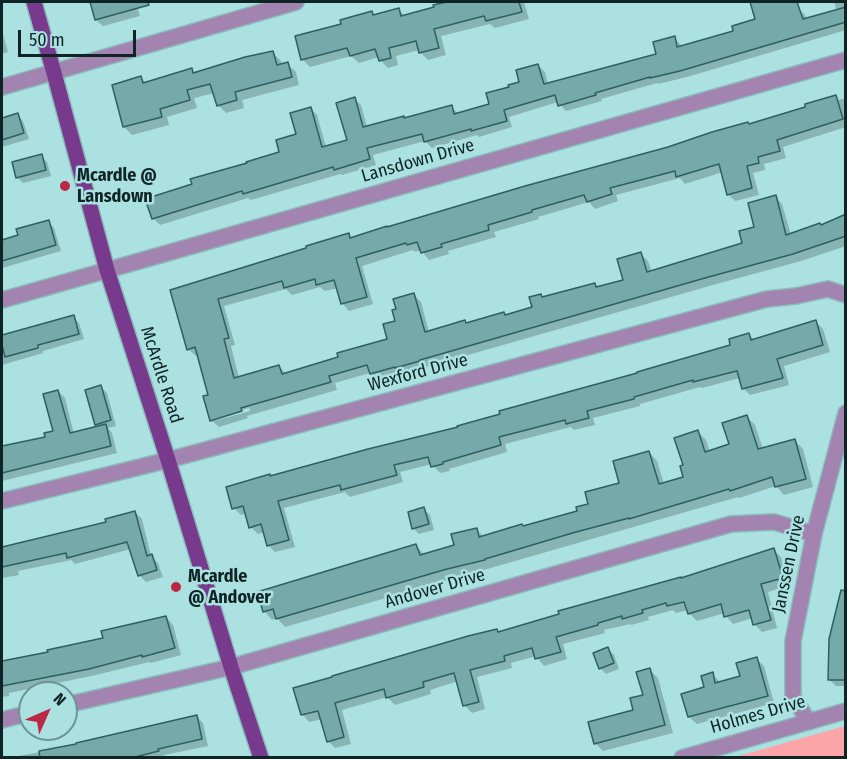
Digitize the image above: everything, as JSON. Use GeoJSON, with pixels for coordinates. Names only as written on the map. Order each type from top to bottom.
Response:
{"type":"FeatureCollection","features":[{"type":"Feature","properties":{"kind":"main road","name":"McArdle Road"},"geometry":{"type":"LineString","coordinates":[[34,2],[107,270],[261,758]]}},
{"type":"Feature","properties":{"kind":"street"},"geometry":{"type":"LineString","coordinates":[[2,87],[296,2]]}},
{"type":"Feature","properties":{"kind":"street","name":"Lansdown Drive"},"geometry":{"type":"LineString","coordinates":[[2,300],[846,60]]}},
{"type":"Feature","properties":{"kind":"street","name":"Wexford Drive"},"geometry":{"type":"LineString","coordinates":[[2,501],[168,460],[767,299],[828,289],[846,295]]}},
{"type":"Feature","properties":{"kind":"street","name":"Janssen Drive"},"geometry":{"type":"LineString","coordinates":[[808,722],[793,697],[792,640],[814,534],[846,413]]}},
{"type":"Feature","properties":{"kind":"street","name":"Andover Drive"},"geometry":{"type":"LineString","coordinates":[[78,702],[231,668],[731,524],[774,522],[814,534]]}},
{"type":"Feature","properties":{"kind":"street","name":"Holmes Drive"},"geometry":{"type":"LineString","coordinates":[[682,758],[846,711]]}},
{"type":"Feature","properties":{"kind":"street"},"geometry":{"type":"LineString","coordinates":[[2,720],[18,717]]}},
{"type":"Feature","properties":{"kind":"shaded area"},"geometry":{"type":"Polygon","coordinates":[[[845,726],[845,757],[735,757],[845,726]]]}},
{"type":"Feature","properties":{"kind":"building"},"geometry":{"type":"Polygon","coordinates":[[[90,2],[148,2],[149,5],[95,20],[90,2]]]}},
{"type":"Feature","properties":{"kind":"building"},"geometry":{"type":"Polygon","coordinates":[[[447,2],[519,2],[522,12],[486,21],[484,16],[434,29],[439,48],[419,53],[416,41],[389,48],[391,58],[379,61],[375,49],[350,56],[347,48],[301,60],[295,36],[341,24],[340,20],[372,11],[373,15],[399,8],[401,16],[447,2]]]}},
{"type":"Feature","properties":{"kind":"building"},"geometry":{"type":"Polygon","coordinates":[[[750,2],[797,2],[803,19],[846,7],[846,22],[680,71],[595,93],[596,95],[558,106],[555,95],[504,110],[507,121],[471,131],[471,129],[424,142],[422,134],[367,148],[370,159],[334,170],[333,167],[243,194],[242,191],[152,219],[145,199],[192,184],[190,179],[279,152],[276,140],[296,134],[290,113],[311,107],[322,147],[347,140],[336,103],[355,97],[363,127],[452,105],[454,114],[489,104],[486,93],[519,82],[516,70],[538,64],[544,84],[656,54],[653,42],[675,36],[677,47],[733,31],[732,26],[755,19],[750,2]]]}},
{"type":"Feature","properties":{"kind":"building"},"geometry":{"type":"Polygon","coordinates":[[[273,51],[277,65],[288,62],[292,77],[235,92],[237,100],[217,106],[210,84],[187,90],[190,100],[160,109],[162,117],[123,127],[112,85],[141,76],[143,83],[192,68],[193,73],[273,51]]]}},
{"type":"Feature","properties":{"kind":"building"},"geometry":{"type":"Polygon","coordinates":[[[836,95],[843,119],[777,140],[780,151],[758,157],[759,163],[747,166],[752,188],[727,195],[719,164],[676,177],[675,171],[610,188],[612,194],[587,202],[584,195],[532,210],[532,212],[488,225],[489,230],[441,244],[442,247],[421,253],[417,242],[407,245],[406,243],[356,258],[367,297],[341,304],[334,280],[316,285],[315,279],[284,288],[282,281],[218,299],[229,338],[224,339],[234,378],[279,365],[282,374],[338,357],[337,353],[387,339],[383,324],[395,321],[392,310],[396,309],[393,299],[414,293],[425,332],[465,320],[466,323],[532,307],[529,297],[541,294],[542,297],[595,283],[596,287],[623,280],[617,259],[641,252],[647,272],[742,243],[739,231],[754,227],[748,203],[776,195],[786,235],[820,223],[821,225],[846,214],[846,236],[793,254],[395,368],[370,374],[367,365],[329,376],[331,382],[241,408],[242,411],[210,421],[203,396],[208,395],[195,347],[187,350],[170,290],[349,233],[350,238],[525,186],[668,147],[712,132],[748,122],[749,124],[836,95]]]}},
{"type":"Feature","properties":{"kind":"building"},"geometry":{"type":"Polygon","coordinates":[[[18,113],[24,133],[2,140],[2,118],[18,113]]]}},
{"type":"Feature","properties":{"kind":"building"},"geometry":{"type":"Polygon","coordinates":[[[42,154],[46,170],[16,178],[12,162],[42,154]]]}},
{"type":"Feature","properties":{"kind":"building"},"geometry":{"type":"Polygon","coordinates":[[[49,220],[56,245],[2,261],[2,240],[18,235],[16,229],[49,220]]]}},
{"type":"Feature","properties":{"kind":"building"},"geometry":{"type":"Polygon","coordinates":[[[74,315],[79,334],[5,357],[2,335],[74,315]]]}},
{"type":"Feature","properties":{"kind":"building"},"geometry":{"type":"Polygon","coordinates":[[[816,320],[823,345],[777,359],[783,378],[742,389],[737,371],[693,382],[693,380],[587,411],[589,418],[566,424],[565,420],[499,437],[501,445],[443,462],[443,464],[431,467],[428,457],[394,465],[397,475],[341,490],[340,485],[278,501],[289,540],[267,546],[261,524],[249,528],[243,506],[232,509],[226,487],[458,427],[500,414],[499,411],[730,345],[729,339],[749,333],[751,340],[816,320]]]}},
{"type":"Feature","properties":{"kind":"building"},"geometry":{"type":"Polygon","coordinates":[[[101,385],[111,420],[95,425],[85,390],[101,385]]]}},
{"type":"Feature","properties":{"kind":"building"},"geometry":{"type":"Polygon","coordinates":[[[58,390],[70,433],[106,424],[111,446],[2,473],[2,446],[45,437],[44,433],[53,431],[43,394],[58,390]]]}},
{"type":"Feature","properties":{"kind":"building"},"geometry":{"type":"Polygon","coordinates":[[[747,415],[758,449],[795,439],[806,479],[775,487],[772,477],[730,491],[729,489],[629,519],[576,532],[276,619],[273,609],[263,612],[257,592],[416,544],[420,555],[454,545],[451,534],[477,528],[479,537],[577,511],[576,507],[588,504],[585,492],[619,483],[613,461],[649,451],[659,484],[683,477],[680,466],[683,465],[674,438],[698,430],[705,452],[729,444],[722,423],[747,415]]]}},
{"type":"Feature","properties":{"kind":"building"},"geometry":{"type":"Polygon","coordinates":[[[424,507],[429,524],[412,529],[408,512],[424,507]]]}},
{"type":"Feature","properties":{"kind":"building"},"geometry":{"type":"Polygon","coordinates":[[[135,511],[147,556],[152,554],[157,570],[138,576],[127,542],[67,558],[66,553],[2,567],[2,547],[106,522],[105,519],[135,511]]]}},
{"type":"Feature","properties":{"kind":"building"},"geometry":{"type":"Polygon","coordinates":[[[774,548],[783,578],[761,584],[771,620],[753,625],[749,610],[724,617],[721,604],[688,614],[684,602],[667,606],[666,603],[642,610],[643,613],[622,619],[622,616],[556,637],[561,652],[535,659],[532,648],[504,656],[505,661],[470,670],[479,702],[463,706],[454,673],[423,682],[424,687],[386,698],[384,689],[335,703],[344,737],[327,742],[318,711],[301,715],[293,688],[468,636],[497,629],[498,632],[559,614],[558,611],[681,578],[774,548]]]}},
{"type":"Feature","properties":{"kind":"building"},"geometry":{"type":"Polygon","coordinates":[[[841,590],[846,591],[846,680],[828,680],[829,639],[841,590]]]}},
{"type":"Feature","properties":{"kind":"building"},"geometry":{"type":"Polygon","coordinates":[[[166,616],[175,648],[89,669],[18,681],[2,686],[2,661],[103,638],[101,631],[166,616]]]}},
{"type":"Feature","properties":{"kind":"building"},"geometry":{"type":"Polygon","coordinates":[[[608,647],[614,663],[599,669],[593,653],[608,647]]]}},
{"type":"Feature","properties":{"kind":"building"},"geometry":{"type":"Polygon","coordinates":[[[757,657],[768,696],[688,717],[681,694],[704,687],[701,676],[713,672],[715,683],[740,676],[736,663],[757,657]]]}},
{"type":"Feature","properties":{"kind":"building"},"geometry":{"type":"Polygon","coordinates":[[[650,668],[665,725],[594,744],[588,722],[633,710],[630,698],[643,695],[636,672],[650,668]]]}},
{"type":"Feature","properties":{"kind":"building"},"geometry":{"type":"Polygon","coordinates":[[[197,715],[202,739],[158,749],[159,751],[131,758],[40,758],[39,751],[197,715]]]}},
{"type":"Feature","properties":{"kind":"place","name":"Mcardle @ Lansdown"},"geometry":{"type":"Point","coordinates":[65,186]}},
{"type":"Feature","properties":{"kind":"place","name":"Mcardle @ Andover"},"geometry":{"type":"Point","coordinates":[176,587]}}]}
